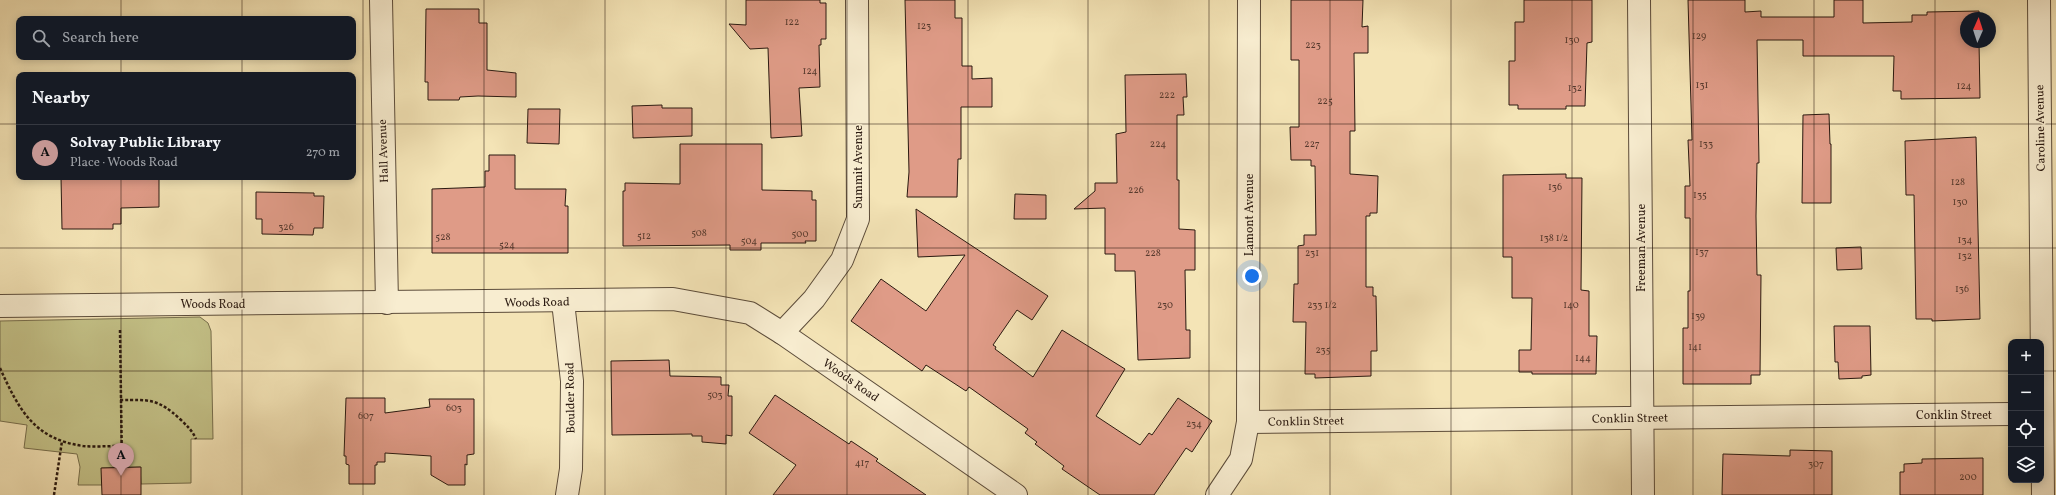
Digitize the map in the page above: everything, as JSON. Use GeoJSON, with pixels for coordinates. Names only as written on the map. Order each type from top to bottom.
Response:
{"type":"FeatureCollection","features":[{"type":"Feature","properties":{"kind":"street","name":"Hall Avenue"},"geometry":{"type":"LineString","coordinates":[[381,0],[388,303]]}},
{"type":"Feature","properties":{"kind":"street","name":"Summit Avenue"},"geometry":{"type":"LineString","coordinates":[[782,333],[814,299],[842,260],[858,219],[858,0]]}},
{"type":"Feature","properties":{"kind":"street","name":"Lamont Avenue"},"geometry":{"type":"LineString","coordinates":[[1217,495],[1241,459],[1248,422],[1248,0]]}},
{"type":"Feature","properties":{"kind":"street","name":"Freeman Avenue"},"geometry":{"type":"LineString","coordinates":[[1639,0],[1643,495]]}},
{"type":"Feature","properties":{"kind":"street","name":"Caroline Avenue"},"geometry":{"type":"LineString","coordinates":[[2039,0],[2047,414],[2043,495]]}},
{"type":"Feature","properties":{"kind":"street","name":"Woods Road"},"geometry":{"type":"LineString","coordinates":[[0,306],[563,302],[673,299],[750,313],[782,333],[1016,495]]}},
{"type":"Feature","properties":{"kind":"street","name":"Boulder Road"},"geometry":{"type":"LineString","coordinates":[[563,302],[572,381],[571,469],[567,495]]}},
{"type":"Feature","properties":{"kind":"street","name":"Conklin Street"},"geometry":{"type":"LineString","coordinates":[[1248,422],[2008,414]]}},
{"type":"Feature","properties":{"kind":"path"},"geometry":{"type":"LineString","coordinates":[[120,326],[120,446],[122,467]]}},
{"type":"Feature","properties":{"kind":"path"},"geometry":{"type":"LineString","coordinates":[[0,368],[13,397],[27,417],[42,432],[62,441],[84,446],[120,446]]}},
{"type":"Feature","properties":{"kind":"path"},"geometry":{"type":"LineString","coordinates":[[120,400],[149,400],[167,407],[193,432],[196,439]]}},
{"type":"Feature","properties":{"kind":"path"},"geometry":{"type":"LineString","coordinates":[[54,495],[62,441]]}},
{"type":"Feature","properties":{"kind":"shaded area"},"geometry":{"type":"Polygon","coordinates":[[[200,317],[208,323],[211,331],[213,439],[191,439],[191,483],[141,484],[140,467],[102,468],[102,485],[78,485],[80,467],[77,454],[24,448],[27,425],[0,421],[0,321],[200,317]]]}},
{"type":"Feature","properties":{"kind":"building"},"geometry":{"type":"Polygon","coordinates":[[[746,0],[820,0],[820,3],[826,3],[826,39],[821,39],[821,45],[819,45],[820,87],[799,88],[802,136],[771,138],[768,48],[750,49],[729,24],[746,25],[746,0]]]}},
{"type":"Feature","properties":{"kind":"building"},"geometry":{"type":"Polygon","coordinates":[[[905,0],[955,0],[955,18],[962,18],[962,66],[972,66],[972,79],[992,78],[992,107],[961,107],[961,159],[958,159],[957,197],[907,197],[909,172],[905,0]]]}},
{"type":"Feature","properties":{"kind":"building"},"geometry":{"type":"Polygon","coordinates":[[[1291,0],[1363,0],[1362,27],[1368,26],[1368,53],[1354,53],[1355,131],[1350,131],[1350,174],[1378,176],[1377,213],[1370,213],[1370,216],[1366,216],[1366,287],[1373,287],[1373,296],[1376,296],[1377,351],[1371,351],[1371,376],[1315,378],[1315,374],[1305,374],[1306,322],[1293,322],[1294,284],[1298,284],[1298,246],[1304,245],[1304,235],[1316,235],[1315,166],[1311,166],[1311,160],[1291,160],[1290,127],[1299,127],[1299,60],[1291,60],[1291,0]]]}},
{"type":"Feature","properties":{"kind":"building"},"geometry":{"type":"Polygon","coordinates":[[[1524,0],[1592,0],[1592,42],[1587,43],[1585,106],[1566,106],[1566,109],[1518,109],[1518,105],[1509,105],[1509,61],[1515,61],[1515,22],[1524,22],[1524,0]]]}},
{"type":"Feature","properties":{"kind":"building"},"geometry":{"type":"Polygon","coordinates":[[[1688,0],[1745,0],[1745,12],[1761,11],[1761,17],[1834,17],[1834,0],[1863,0],[1863,23],[1912,22],[1912,15],[1927,15],[1927,12],[1979,11],[1960,12],[1960,48],[1979,48],[1980,98],[1901,99],[1901,91],[1893,91],[1894,56],[1803,56],[1803,40],[1757,40],[1759,163],[1757,163],[1756,216],[1757,275],[1761,275],[1760,375],[1751,375],[1751,384],[1683,384],[1683,328],[1688,328],[1688,291],[1690,291],[1690,218],[1685,218],[1685,186],[1690,186],[1688,140],[1692,140],[1688,0]]]}},
{"type":"Feature","properties":{"kind":"building"},"geometry":{"type":"Polygon","coordinates":[[[426,9],[479,9],[479,23],[487,23],[487,70],[516,73],[516,97],[478,96],[460,97],[459,100],[428,100],[428,82],[425,82],[426,9]]]}},
{"type":"Feature","properties":{"kind":"building"},"geometry":{"type":"Polygon","coordinates":[[[1186,74],[1187,97],[1183,97],[1184,115],[1177,115],[1177,180],[1179,180],[1179,229],[1195,230],[1195,270],[1185,270],[1186,330],[1190,330],[1190,358],[1138,360],[1135,271],[1115,271],[1115,254],[1105,254],[1105,208],[1074,209],[1095,191],[1095,183],[1117,183],[1116,134],[1126,132],[1125,75],[1186,74]]]}},
{"type":"Feature","properties":{"kind":"building"},"geometry":{"type":"Polygon","coordinates":[[[662,105],[662,108],[692,108],[692,136],[633,138],[632,106],[662,105]]]}},
{"type":"Feature","properties":{"kind":"building"},"geometry":{"type":"Polygon","coordinates":[[[528,109],[560,109],[559,144],[527,143],[528,109]]]}},
{"type":"Feature","properties":{"kind":"building"},"geometry":{"type":"Polygon","coordinates":[[[1829,114],[1831,144],[1831,203],[1802,203],[1803,115],[1829,114]]]}},
{"type":"Feature","properties":{"kind":"building"},"geometry":{"type":"Polygon","coordinates":[[[1976,137],[1980,319],[1932,321],[1932,319],[1916,319],[1914,195],[1906,195],[1905,141],[1976,137]]]}},
{"type":"Feature","properties":{"kind":"building"},"geometry":{"type":"Polygon","coordinates":[[[680,144],[762,144],[762,190],[812,191],[812,200],[816,200],[816,241],[805,241],[806,243],[761,243],[761,250],[730,250],[730,245],[623,246],[623,191],[625,191],[625,183],[680,184],[680,144]]]}},
{"type":"Feature","properties":{"kind":"building"},"geometry":{"type":"Polygon","coordinates":[[[489,155],[515,155],[515,189],[566,189],[565,206],[568,206],[568,253],[432,253],[432,189],[485,187],[485,171],[489,171],[489,155]]]}},
{"type":"Feature","properties":{"kind":"building"},"geometry":{"type":"Polygon","coordinates":[[[1566,174],[1566,178],[1582,178],[1581,290],[1589,291],[1589,336],[1597,336],[1596,374],[1532,374],[1532,372],[1519,372],[1519,350],[1531,350],[1532,298],[1512,298],[1512,257],[1503,257],[1503,175],[1566,174]]]}},
{"type":"Feature","properties":{"kind":"building"},"geometry":{"type":"Polygon","coordinates":[[[61,180],[159,180],[159,207],[121,208],[121,224],[113,224],[113,229],[62,229],[61,180]]]}},
{"type":"Feature","properties":{"kind":"building"},"geometry":{"type":"Polygon","coordinates":[[[256,192],[314,193],[314,196],[324,196],[323,228],[314,228],[313,235],[262,234],[262,219],[256,219],[256,192]]]}},
{"type":"Feature","properties":{"kind":"building"},"geometry":{"type":"Polygon","coordinates":[[[1015,194],[1046,195],[1046,219],[1014,219],[1015,194]]]}},
{"type":"Feature","properties":{"kind":"building"},"geometry":{"type":"Polygon","coordinates":[[[916,209],[1048,296],[1032,320],[1017,310],[993,345],[996,347],[995,349],[1033,377],[1062,330],[1125,369],[1096,416],[1140,445],[1149,433],[1152,435],[1178,398],[1212,421],[1192,452],[1186,448],[1154,495],[1100,495],[1062,469],[1064,466],[1035,444],[1037,442],[1025,433],[1028,429],[969,387],[966,391],[926,365],[922,371],[851,321],[881,279],[926,311],[965,255],[918,257],[916,209]]]}},
{"type":"Feature","properties":{"kind":"building"},"geometry":{"type":"Polygon","coordinates":[[[1861,247],[1862,269],[1837,270],[1836,248],[1861,247]]]}},
{"type":"Feature","properties":{"kind":"building"},"geometry":{"type":"Polygon","coordinates":[[[1834,326],[1870,326],[1871,375],[1862,376],[1862,378],[1839,379],[1838,362],[1835,362],[1834,326]]]}},
{"type":"Feature","properties":{"kind":"building"},"geometry":{"type":"Polygon","coordinates":[[[669,360],[670,376],[721,377],[721,385],[729,385],[728,396],[732,396],[732,436],[726,435],[726,444],[702,442],[702,436],[692,436],[692,434],[612,435],[611,361],[669,360]]]}},
{"type":"Feature","properties":{"kind":"building"},"geometry":{"type":"Polygon","coordinates":[[[775,395],[849,444],[851,441],[878,459],[876,461],[926,495],[773,495],[796,465],[749,433],[775,395]]]}},
{"type":"Feature","properties":{"kind":"building"},"geometry":{"type":"Polygon","coordinates":[[[346,398],[385,398],[385,413],[430,407],[429,399],[474,399],[474,454],[467,455],[467,465],[465,464],[465,485],[448,485],[431,475],[431,456],[385,453],[385,462],[377,462],[377,465],[375,465],[375,484],[349,484],[349,465],[346,464],[346,456],[344,456],[346,398]]]}},
{"type":"Feature","properties":{"kind":"building"},"geometry":{"type":"Polygon","coordinates":[[[1790,450],[1832,451],[1832,495],[1722,495],[1723,454],[1790,456],[1790,450]]]}},
{"type":"Feature","properties":{"kind":"building"},"geometry":{"type":"Polygon","coordinates":[[[1983,458],[1983,495],[1900,495],[1900,472],[1904,472],[1904,464],[1922,463],[1922,459],[1983,458]]]}},
{"type":"Feature","properties":{"kind":"building"},"geometry":{"type":"Polygon","coordinates":[[[141,467],[141,495],[102,495],[101,468],[141,467]]]}},
{"type":"Feature","properties":{"kind":"place","name":"Solvay Public Library"},"geometry":{"type":"Point","coordinates":[121,476]}}]}
